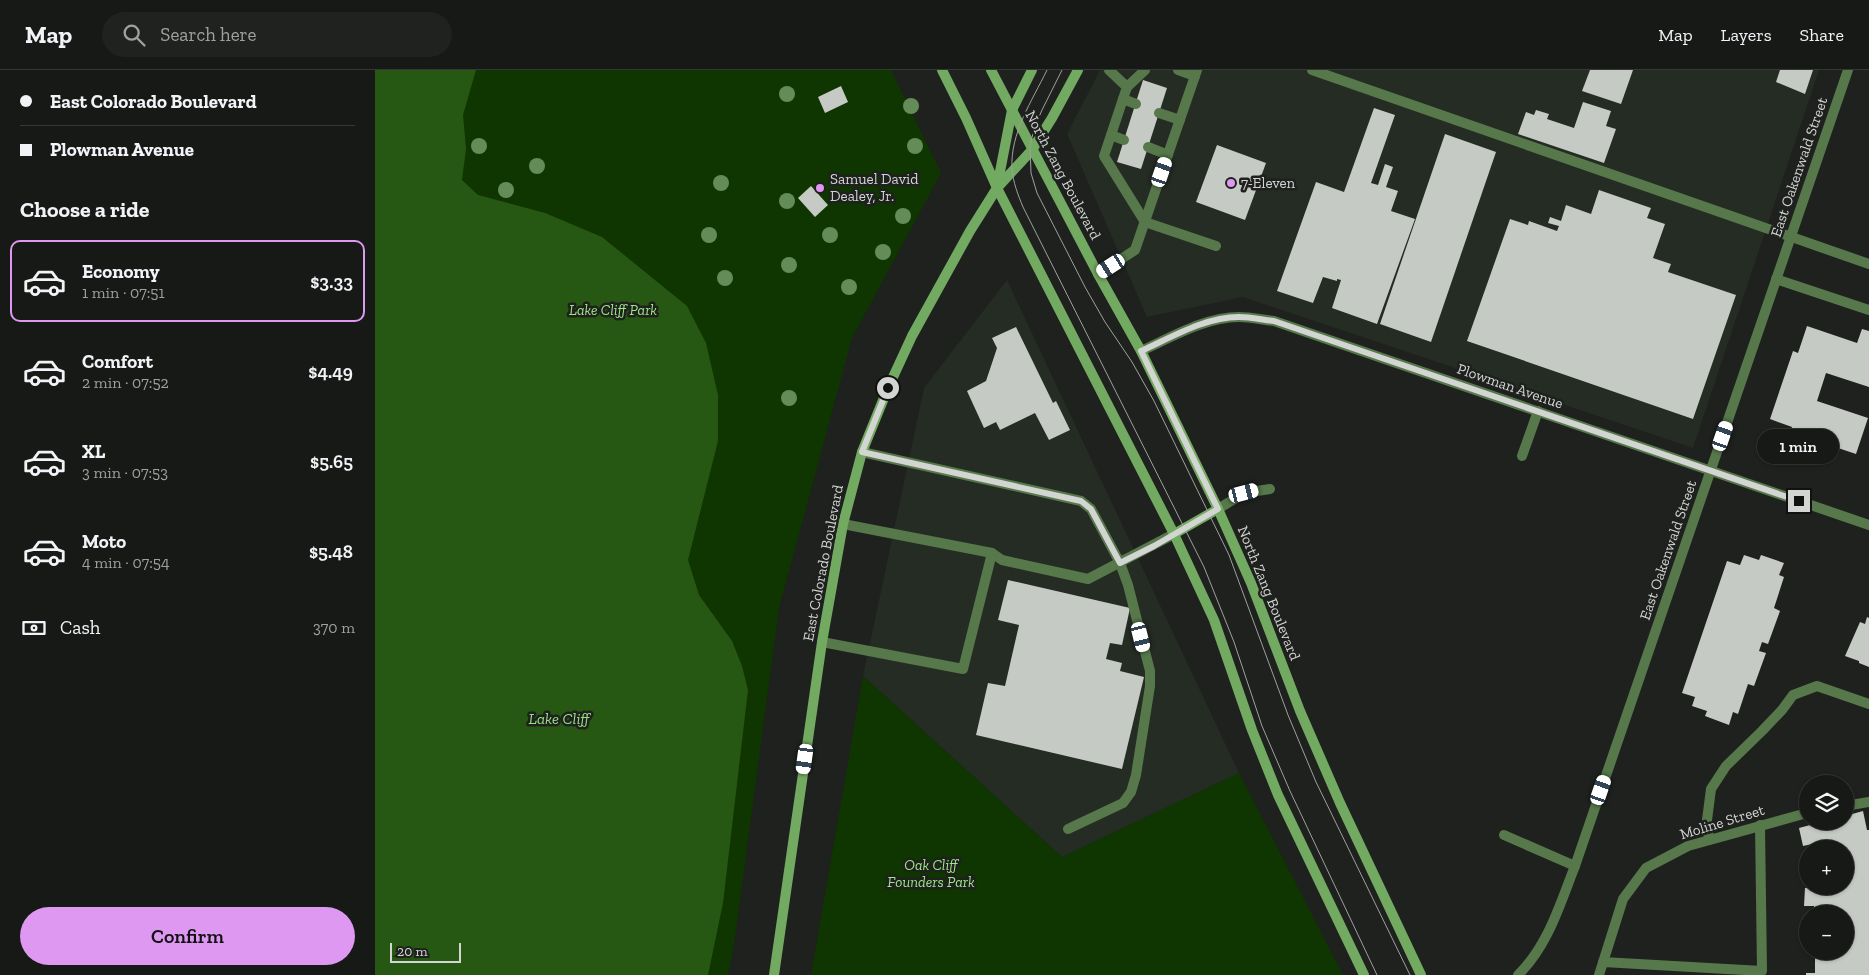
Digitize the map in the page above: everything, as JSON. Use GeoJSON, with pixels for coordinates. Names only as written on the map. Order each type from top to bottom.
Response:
{"type":"FeatureCollection","features":[{"type":"Feature","properties":{"kind":"main road"},"geometry":{"type":"LineString","coordinates":[[942,70],[997,188],[1174,534],[1214,620],[1252,730],[1278,795],[1364,975]]}},
{"type":"Feature","properties":{"kind":"main road","name":"North Zang Boulevard"},"geometry":{"type":"LineString","coordinates":[[991,70],[1098,274],[1141,351],[1218,509],[1251,583],[1300,711],[1336,795],[1421,975]]}},
{"type":"Feature","properties":{"kind":"main road","name":"East Colorado Boulevard"},"geometry":{"type":"LineString","coordinates":[[997,188],[1012,110],[1032,70]]}},
{"type":"Feature","properties":{"kind":"main road","name":"East Colorado Boulevard"},"geometry":{"type":"LineString","coordinates":[[774,975],[822,642],[843,524],[862,452],[912,336],[976,220],[997,188],[1032,150],[1078,70]]}},
{"type":"Feature","properties":{"kind":"main road"},"geometry":{"type":"LineString","coordinates":[[1174,534],[1218,509]]}},
{"type":"Feature","properties":{"kind":"street"},"geometry":{"type":"LineString","coordinates":[[1109,70],[1127,87]]}},
{"type":"Feature","properties":{"kind":"street"},"geometry":{"type":"LineString","coordinates":[[1145,70],[1127,87],[1104,156],[1145,222],[1216,246]]}},
{"type":"Feature","properties":{"kind":"street"},"geometry":{"type":"LineString","coordinates":[[1098,274],[1135,250],[1196,73],[1178,70]]}},
{"type":"Feature","properties":{"kind":"street"},"geometry":{"type":"LineString","coordinates":[[1312,70],[1869,264]]}},
{"type":"Feature","properties":{"kind":"street","name":"East Oakenwald Street"},"geometry":{"type":"LineString","coordinates":[[1518,975],[1526,967],[1551,928],[1575,866],[1848,70]]}},
{"type":"Feature","properties":{"kind":"street"},"geometry":{"type":"LineString","coordinates":[[1123,99],[1136,104]]}},
{"type":"Feature","properties":{"kind":"street"},"geometry":{"type":"LineString","coordinates":[[1159,113],[1180,120]]}},
{"type":"Feature","properties":{"kind":"street"},"geometry":{"type":"LineString","coordinates":[[1111,135],[1124,140]]}},
{"type":"Feature","properties":{"kind":"street"},"geometry":{"type":"LineString","coordinates":[[1148,147],[1168,155]]}},
{"type":"Feature","properties":{"kind":"street"},"geometry":{"type":"LineString","coordinates":[[1776,279],[1869,310]]}},
{"type":"Feature","properties":{"kind":"street","name":"Plowman Avenue"},"geometry":{"type":"LineString","coordinates":[[1141,351],[1193,327],[1216,320],[1239,317],[1274,321],[1869,526]]}},
{"type":"Feature","properties":{"kind":"street"},"geometry":{"type":"LineString","coordinates":[[1523,456],[1538,411]]}},
{"type":"Feature","properties":{"kind":"street"},"geometry":{"type":"LineString","coordinates":[[862,452],[1081,501],[1091,509],[1120,563],[1128,585],[1150,671],[1150,686],[1148,709],[1131,792],[1123,803],[1068,829]]}},
{"type":"Feature","properties":{"kind":"street"},"geometry":{"type":"LineString","coordinates":[[1218,509],[1244,493],[1270,488]]}},
{"type":"Feature","properties":{"kind":"street"},"geometry":{"type":"LineString","coordinates":[[843,524],[992,553],[1002,560],[1088,579],[1174,534]]}},
{"type":"Feature","properties":{"kind":"street"},"geometry":{"type":"LineString","coordinates":[[822,642],[963,669],[992,553]]}},
{"type":"Feature","properties":{"kind":"street"},"geometry":{"type":"LineString","coordinates":[[1709,840],[1707,820],[1711,789],[1726,766],[1762,731],[1793,695],[1817,686],[1869,704]]}},
{"type":"Feature","properties":{"kind":"street"},"geometry":{"type":"LineString","coordinates":[[1854,804],[1869,802]]}},
{"type":"Feature","properties":{"kind":"street","name":"Moline Street"},"geometry":{"type":"LineString","coordinates":[[1599,975],[1623,899],[1646,868],[1688,846],[1799,815]]}},
{"type":"Feature","properties":{"kind":"street"},"geometry":{"type":"LineString","coordinates":[[1603,962],[1762,971],[1760,825]]}},
{"type":"Feature","properties":{"kind":"street"},"geometry":{"type":"LineString","coordinates":[[1505,835],[1575,866]]}},
{"type":"Feature","properties":{"kind":"shaded area"},"geometry":{"type":"Polygon","coordinates":[[[1100,70],[1819,70],[1693,448],[1243,297],[1147,317],[1067,134],[1100,70]]]}},
{"type":"Feature","properties":{"kind":"shaded area"},"geometry":{"type":"Polygon","coordinates":[[[1007,280],[1239,773],[1062,857],[863,676],[924,388],[1007,280]]]}},
{"type":"Feature","properties":{"kind":"green space","name":"Lake Cliff"},"geometry":{"type":"Polygon","coordinates":[[[375,70],[891,70],[941,173],[852,338],[779,608],[734,945],[728,975],[375,975],[375,70]]]}},
{"type":"Feature","properties":{"kind":"green space","name":"Oak Cliff Founders Park"},"geometry":{"type":"Polygon","coordinates":[[[863,676],[1062,857],[1239,773],[1343,975],[811,975],[863,676]]]}},
{"type":"Feature","properties":{"kind":"water","name":"Lake Cliff"},"geometry":{"type":"Polygon","coordinates":[[[375,70],[476,70],[463,115],[466,149],[462,180],[478,195],[545,213],[602,237],[687,306],[706,343],[718,395],[718,441],[688,560],[699,595],[732,641],[742,666],[748,690],[723,903],[708,975],[375,975],[375,70]]]}},
{"type":"Feature","properties":{"kind":"building"},"geometry":{"type":"Polygon","coordinates":[[[1590,70],[1633,70],[1621,104],[1582,91],[1590,70]]]}},
{"type":"Feature","properties":{"kind":"building"},"geometry":{"type":"Polygon","coordinates":[[[1780,70],[1813,70],[1805,94],[1776,82],[1780,70]]]}},
{"type":"Feature","properties":{"kind":"building"},"geometry":{"type":"Polygon","coordinates":[[[1143,80],[1167,88],[1141,169],[1117,162],[1143,80]]]}},
{"type":"Feature","properties":{"kind":"building"},"geometry":{"type":"Polygon","coordinates":[[[841,86],[848,102],[825,113],[818,97],[841,86]]]}},
{"type":"Feature","properties":{"kind":"building"},"geometry":{"type":"Polygon","coordinates":[[[1583,102],[1611,111],[1606,126],[1616,129],[1604,163],[1518,134],[1526,112],[1534,115],[1536,110],[1549,114],[1547,119],[1574,128],[1583,102]]]}},
{"type":"Feature","properties":{"kind":"building"},"geometry":{"type":"Polygon","coordinates":[[[1374,108],[1395,115],[1371,183],[1378,185],[1385,164],[1393,167],[1386,187],[1398,191],[1391,211],[1415,219],[1377,324],[1332,308],[1341,280],[1337,279],[1337,281],[1323,277],[1313,303],[1277,291],[1316,182],[1344,192],[1374,108]]]}},
{"type":"Feature","properties":{"kind":"building"},"geometry":{"type":"Polygon","coordinates":[[[1445,134],[1496,152],[1431,342],[1380,324],[1445,134]]]}},
{"type":"Feature","properties":{"kind":"building","name":"7-Eleven"},"geometry":{"type":"Polygon","coordinates":[[[1217,145],[1266,163],[1245,220],[1196,202],[1217,145]]]}},
{"type":"Feature","properties":{"kind":"building"},"geometry":{"type":"Polygon","coordinates":[[[811,186],[828,205],[815,217],[798,198],[811,186]]]}},
{"type":"Feature","properties":{"kind":"building"},"geometry":{"type":"Polygon","coordinates":[[[1599,190],[1651,208],[1647,218],[1665,224],[1653,258],[1671,264],[1668,272],[1736,295],[1693,419],[1467,341],[1510,219],[1528,225],[1529,221],[1557,231],[1559,226],[1548,223],[1550,217],[1561,221],[1566,205],[1591,214],[1599,190]]]}},
{"type":"Feature","properties":{"kind":"building"},"geometry":{"type":"Polygon","coordinates":[[[1807,326],[1857,343],[1862,329],[1869,331],[1869,387],[1826,373],[1817,401],[1868,418],[1856,454],[1790,432],[1792,427],[1770,419],[1793,351],[1798,353],[1807,326]]]}},
{"type":"Feature","properties":{"kind":"building"},"geometry":{"type":"Polygon","coordinates":[[[1016,327],[1053,403],[1056,401],[1070,430],[1049,440],[1035,413],[1000,430],[996,422],[984,428],[967,391],[986,381],[997,348],[992,338],[1016,327]]]}},
{"type":"Feature","properties":{"kind":"building"},"geometry":{"type":"Polygon","coordinates":[[[1744,555],[1759,560],[1761,555],[1784,563],[1779,575],[1784,577],[1774,608],[1780,611],[1768,644],[1762,642],[1759,651],[1766,653],[1754,686],[1748,684],[1738,714],[1733,712],[1729,725],[1705,716],[1707,711],[1692,706],[1695,697],[1682,693],[1727,561],[1740,565],[1744,555]]]}},
{"type":"Feature","properties":{"kind":"building"},"geometry":{"type":"Polygon","coordinates":[[[1008,580],[1130,608],[1122,645],[1110,643],[1106,659],[1122,663],[1120,671],[1144,677],[1122,769],[976,735],[988,683],[1005,686],[1019,625],[998,620],[1008,580]]]}},
{"type":"Feature","properties":{"kind":"building"},"geometry":{"type":"Polygon","coordinates":[[[1867,617],[1869,618],[1869,667],[1845,656],[1860,622],[1865,624],[1867,617]]]}},
{"type":"Feature","properties":{"kind":"building"},"geometry":{"type":"Polygon","coordinates":[[[1863,811],[1867,830],[1869,830],[1869,975],[1806,975],[1806,973],[1815,973],[1815,960],[1854,960],[1854,905],[1804,905],[1805,895],[1854,895],[1854,840],[1802,840],[1799,830],[1854,830],[1854,814],[1863,811]]]}},
{"type":"Feature","properties":{"kind":"tram line"},"geometry":{"type":"LineString","coordinates":[[1047,70],[1018,130],[1012,156],[1013,179],[1023,207],[1204,567],[1234,642],[1262,726],[1290,791],[1377,975]]}},
{"type":"Feature","properties":{"kind":"tram line"},"geometry":{"type":"LineString","coordinates":[[1062,70],[1035,126],[1030,145],[1031,173],[1037,193],[1085,287],[1154,401],[1229,555],[1288,715],[1316,782],[1410,975]]}},
{"type":"Feature","properties":{"kind":"place","name":"7-Eleven"},"geometry":{"type":"Point","coordinates":[1231,183]}},
{"type":"Feature","properties":{"kind":"place","name":"Samuel David Dealey, Jr."},"geometry":{"type":"Point","coordinates":[820,188]}},
{"type":"Feature","properties":{"kind":"route"},"geometry":{"type":"LineString","coordinates":[[888,388],[862,452],[1081,501],[1091,509],[1120,563],[1154,546],[1218,509],[1141,351],[1193,327],[1216,320],[1239,317],[1274,321],[1799,501]]}},
{"type":"Feature","properties":{"kind":"park label","name":"Lake Cliff Park"},"geometry":{"type":"Point","coordinates":[613,310]}}]}
